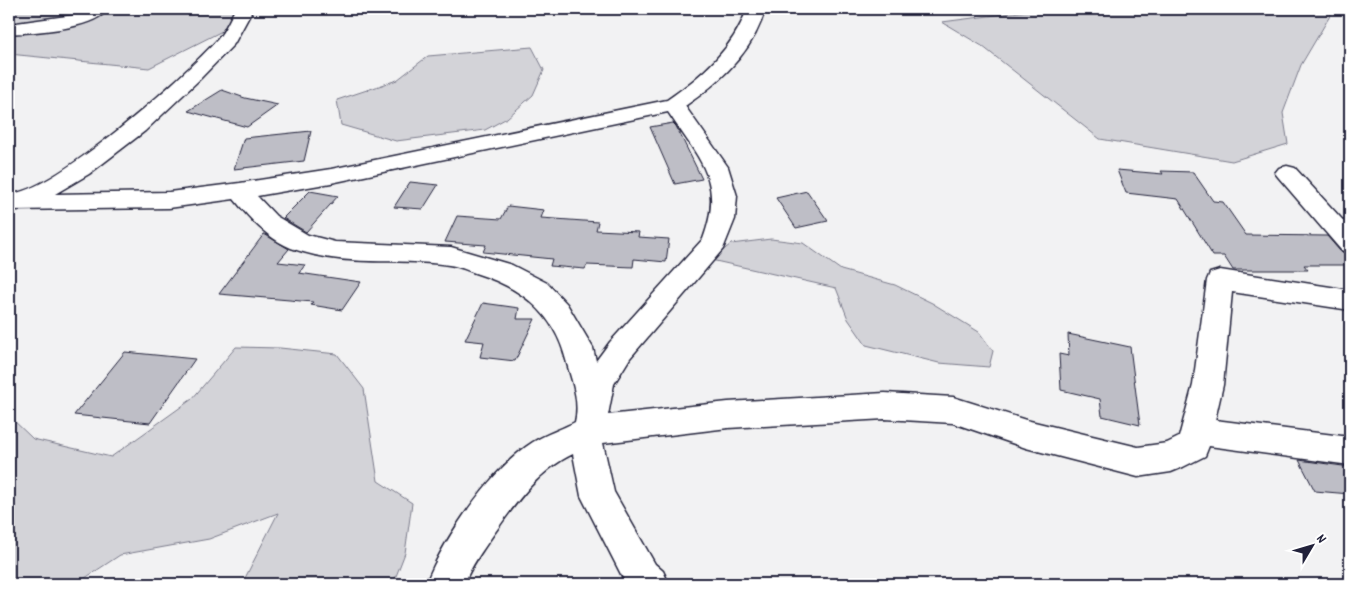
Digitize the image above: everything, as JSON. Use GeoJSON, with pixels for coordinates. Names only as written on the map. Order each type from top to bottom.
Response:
{"type":"FeatureCollection","features":[{"type":"Feature","properties":{"kind":"street"},"geometry":{"type":"LineString","coordinates":[[9,29],[78,20],[99,9]]}},
{"type":"Feature","properties":{"kind":"street"},"geometry":{"type":"LineString","coordinates":[[15,203],[81,169],[137,126],[193,76],[228,40],[244,9]]}},
{"type":"Feature","properties":{"kind":"street"},"geometry":{"type":"LineString","coordinates":[[15,203],[160,200],[240,191],[341,174],[674,105],[697,89],[741,43],[750,28],[756,9]]}},
{"type":"Feature","properties":{"kind":"street"},"geometry":{"type":"LineString","coordinates":[[650,584],[642,577],[598,496],[587,443],[599,382],[620,350],[714,243],[723,219],[724,196],[716,168],[674,105]]}},
{"type":"Feature","properties":{"kind":"street"},"geometry":{"type":"LineString","coordinates":[[1287,173],[1350,244]]}},
{"type":"Feature","properties":{"kind":"street"},"geometry":{"type":"LineString","coordinates":[[240,191],[267,222],[300,241],[335,251],[451,256],[504,272],[537,290],[557,311],[578,348],[592,419]]}},
{"type":"Feature","properties":{"kind":"street"},"geometry":{"type":"LineString","coordinates":[[445,584],[457,557],[511,481],[545,452],[592,419],[728,415],[885,406],[953,410],[999,423],[1026,434],[1138,462],[1171,457],[1194,446],[1208,385],[1220,280],[1350,300]]}},
{"type":"Feature","properties":{"kind":"street"},"geometry":{"type":"LineString","coordinates":[[1197,431],[1350,451]]}},
{"type":"Feature","properties":{"kind":"shaded area"},"geometry":{"type":"Polygon","coordinates":[[[9,9],[237,9],[236,24],[149,68],[9,54],[9,9]]]}},
{"type":"Feature","properties":{"kind":"shaded area"},"geometry":{"type":"Polygon","coordinates":[[[1043,9],[1334,9],[1301,65],[1283,113],[1288,144],[1232,161],[1100,139],[982,46],[942,22],[1043,9]]]}},
{"type":"Feature","properties":{"kind":"shaded area"},"geometry":{"type":"Polygon","coordinates":[[[532,47],[544,70],[533,95],[507,118],[485,130],[396,141],[341,125],[337,100],[397,80],[428,56],[532,47]]]}},
{"type":"Feature","properties":{"kind":"shaded area"},"geometry":{"type":"Polygon","coordinates":[[[771,239],[803,243],[841,270],[895,285],[932,303],[979,332],[993,351],[989,367],[939,363],[866,345],[848,319],[836,288],[711,260],[731,244],[771,239]]]}},
{"type":"Feature","properties":{"kind":"shaded area"},"geometry":{"type":"Polygon","coordinates":[[[236,347],[280,348],[337,354],[364,389],[378,481],[412,503],[405,553],[393,584],[242,584],[278,513],[209,539],[120,555],[76,584],[9,584],[9,416],[33,439],[111,457],[192,399],[236,347]]]}},
{"type":"Feature","properties":{"kind":"building"},"geometry":{"type":"Polygon","coordinates":[[[222,90],[245,98],[278,105],[247,127],[188,111],[222,90]]]}},
{"type":"Feature","properties":{"kind":"building"},"geometry":{"type":"Polygon","coordinates":[[[673,123],[702,179],[675,184],[650,127],[673,123]]]}},
{"type":"Feature","properties":{"kind":"building"},"geometry":{"type":"Polygon","coordinates":[[[311,131],[304,161],[234,169],[244,138],[311,131]]]}},
{"type":"Feature","properties":{"kind":"building"},"geometry":{"type":"Polygon","coordinates":[[[1117,170],[1163,174],[1161,171],[1193,172],[1213,201],[1223,202],[1246,235],[1327,236],[1340,251],[1350,255],[1350,265],[1304,265],[1308,270],[1233,270],[1224,256],[1213,256],[1178,199],[1126,193],[1117,170]]]}},
{"type":"Feature","properties":{"kind":"building"},"geometry":{"type":"Polygon","coordinates":[[[410,182],[438,185],[423,209],[394,207],[410,182]]]}},
{"type":"Feature","properties":{"kind":"building"},"geometry":{"type":"Polygon","coordinates":[[[310,191],[338,196],[306,232],[283,218],[310,191]]]}},
{"type":"Feature","properties":{"kind":"building"},"geometry":{"type":"Polygon","coordinates":[[[807,191],[828,221],[796,228],[776,198],[807,191]]]}},
{"type":"Feature","properties":{"kind":"building"},"geometry":{"type":"Polygon","coordinates":[[[508,206],[544,210],[541,218],[598,222],[596,230],[639,232],[638,237],[669,239],[666,262],[634,259],[633,267],[587,265],[585,269],[550,266],[552,259],[483,252],[486,245],[445,242],[457,216],[501,219],[508,206]]]}},
{"type":"Feature","properties":{"kind":"building"},"geometry":{"type":"Polygon","coordinates":[[[264,234],[289,249],[278,262],[305,265],[299,273],[361,282],[342,310],[311,305],[313,302],[219,294],[264,234]]]}},
{"type":"Feature","properties":{"kind":"building"},"geometry":{"type":"Polygon","coordinates":[[[483,303],[519,308],[517,319],[535,319],[515,361],[480,357],[484,342],[465,340],[483,303]]]}},
{"type":"Feature","properties":{"kind":"building"},"geometry":{"type":"Polygon","coordinates":[[[1068,334],[1130,347],[1140,425],[1102,416],[1100,399],[1061,390],[1059,354],[1069,356],[1068,334]]]}},
{"type":"Feature","properties":{"kind":"building"},"geometry":{"type":"Polygon","coordinates":[[[125,352],[195,359],[150,423],[74,415],[125,352]]]}},
{"type":"Feature","properties":{"kind":"building"},"geometry":{"type":"Polygon","coordinates":[[[1299,460],[1350,467],[1350,494],[1315,491],[1299,460]]]}}]}
